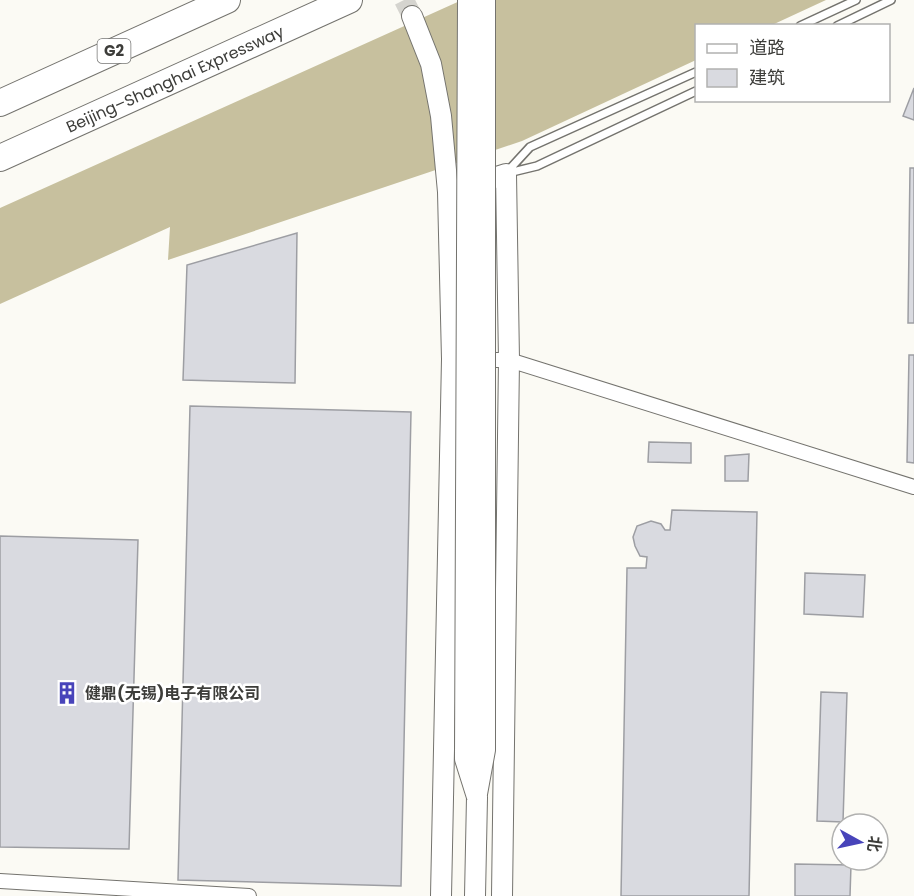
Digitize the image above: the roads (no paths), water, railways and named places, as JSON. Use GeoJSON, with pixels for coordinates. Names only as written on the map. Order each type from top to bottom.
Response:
{"type":"FeatureCollection","features":[{"type":"Feature","properties":{"kind":"highway","name":"G2"},"geometry":{"type":"LineString","coordinates":[[0,102],[227,0]]}},
{"type":"Feature","properties":{"kind":"highway","name":"Beijing–Shanghai Expressway"},"geometry":{"type":"LineString","coordinates":[[0,158],[349,0]]}},
{"type":"Feature","properties":{"kind":"main road"},"geometry":{"type":"LineString","coordinates":[[468,0],[465,759],[477,797]]}},
{"type":"Feature","properties":{"kind":"main road"},"geometry":{"type":"LineString","coordinates":[[475,896],[477,797],[485,750],[485,0]]}},
{"type":"Feature","properties":{"kind":"main road"},"geometry":{"type":"LineString","coordinates":[[412,16],[431,64],[441,116],[448,192],[452,359],[441,896]]}},
{"type":"Feature","properties":{"kind":"main road"},"geometry":{"type":"LineString","coordinates":[[448,192],[506,174],[509,360],[502,896]]}},
{"type":"Feature","properties":{"kind":"street"},"geometry":{"type":"LineString","coordinates":[[452,359],[509,360],[914,488]]}},
{"type":"Feature","properties":{"kind":"street"},"geometry":{"type":"LineString","coordinates":[[0,881],[249,896]]}},
{"type":"Feature","properties":{"kind":"lane"},"geometry":{"type":"LineString","coordinates":[[804,24],[856,0]]}},
{"type":"Feature","properties":{"kind":"lane"},"geometry":{"type":"LineString","coordinates":[[841,24],[891,0]]}},
{"type":"Feature","properties":{"kind":"lane"},"geometry":{"type":"LineString","coordinates":[[506,174],[530,147],[695,72]]}},
{"type":"Feature","properties":{"kind":"lane"},"geometry":{"type":"LineString","coordinates":[[506,174],[537,166],[695,91]]}},
{"type":"Feature","properties":{"kind":"tunnel"},"geometry":{"type":"LineString","coordinates":[[404,0],[412,16]]}},
{"type":"Feature","properties":{"kind":"place","name":"健鼎(无锡)电子有限公司"},"geometry":{"type":"Point","coordinates":[67,693]}}]}
